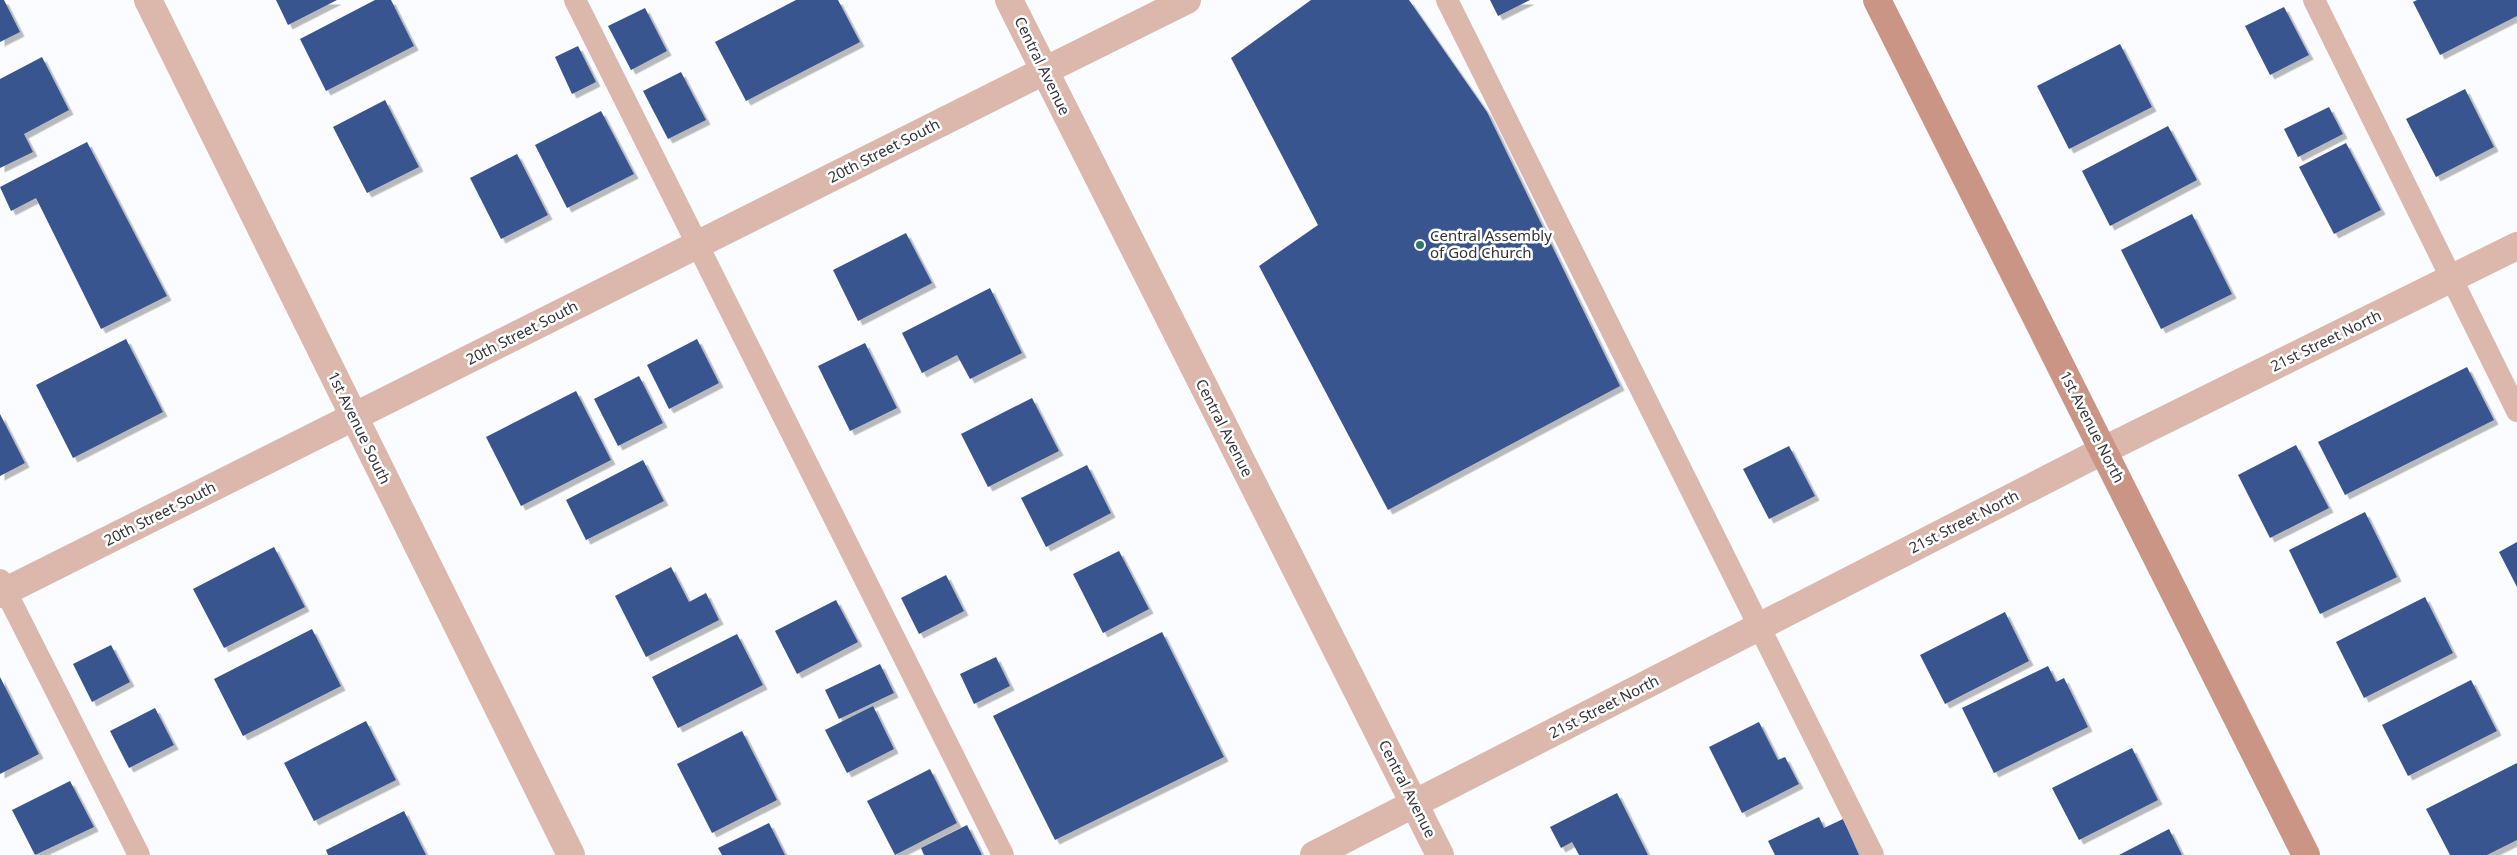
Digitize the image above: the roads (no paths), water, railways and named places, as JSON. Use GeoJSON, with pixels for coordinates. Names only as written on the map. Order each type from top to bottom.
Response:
{"type":"FeatureCollection","features":[{"type":"Feature","properties":{"kind":"main road","name":"1st Avenue North"},"geometry":{"type":"LineString","coordinates":[[1876,0],[2104,450],[2306,855]]}},
{"type":"Feature","properties":{"kind":"street","name":"1st Avenue South"},"geometry":{"type":"LineString","coordinates":[[148,0],[571,855]]}},
{"type":"Feature","properties":{"kind":"street","name":"Central Avenue"},"geometry":{"type":"LineString","coordinates":[[1009,0],[1440,855]]}},
{"type":"Feature","properties":{"kind":"street","name":"20th Street South"},"geometry":{"type":"LineString","coordinates":[[2,588],[353,417],[1186,0]]}},
{"type":"Feature","properties":{"kind":"street","name":"21st Street North"},"geometry":{"type":"LineString","coordinates":[[1314,855],[2104,450],[2517,246]]}},
{"type":"Feature","properties":{"kind":"lane"},"geometry":{"type":"LineString","coordinates":[[575,0],[1003,855]]}},
{"type":"Feature","properties":{"kind":"lane"},"geometry":{"type":"LineString","coordinates":[[1447,0],[1872,855]]}},
{"type":"Feature","properties":{"kind":"lane"},"geometry":{"type":"LineString","coordinates":[[2314,0],[2517,411]]}},
{"type":"Feature","properties":{"kind":"lane"},"geometry":{"type":"LineString","coordinates":[[2,588],[139,855]]}},
{"type":"Feature","properties":{"kind":"place","name":"Central Assembly of God Church"},"geometry":{"type":"Point","coordinates":[1420,245]}}]}
